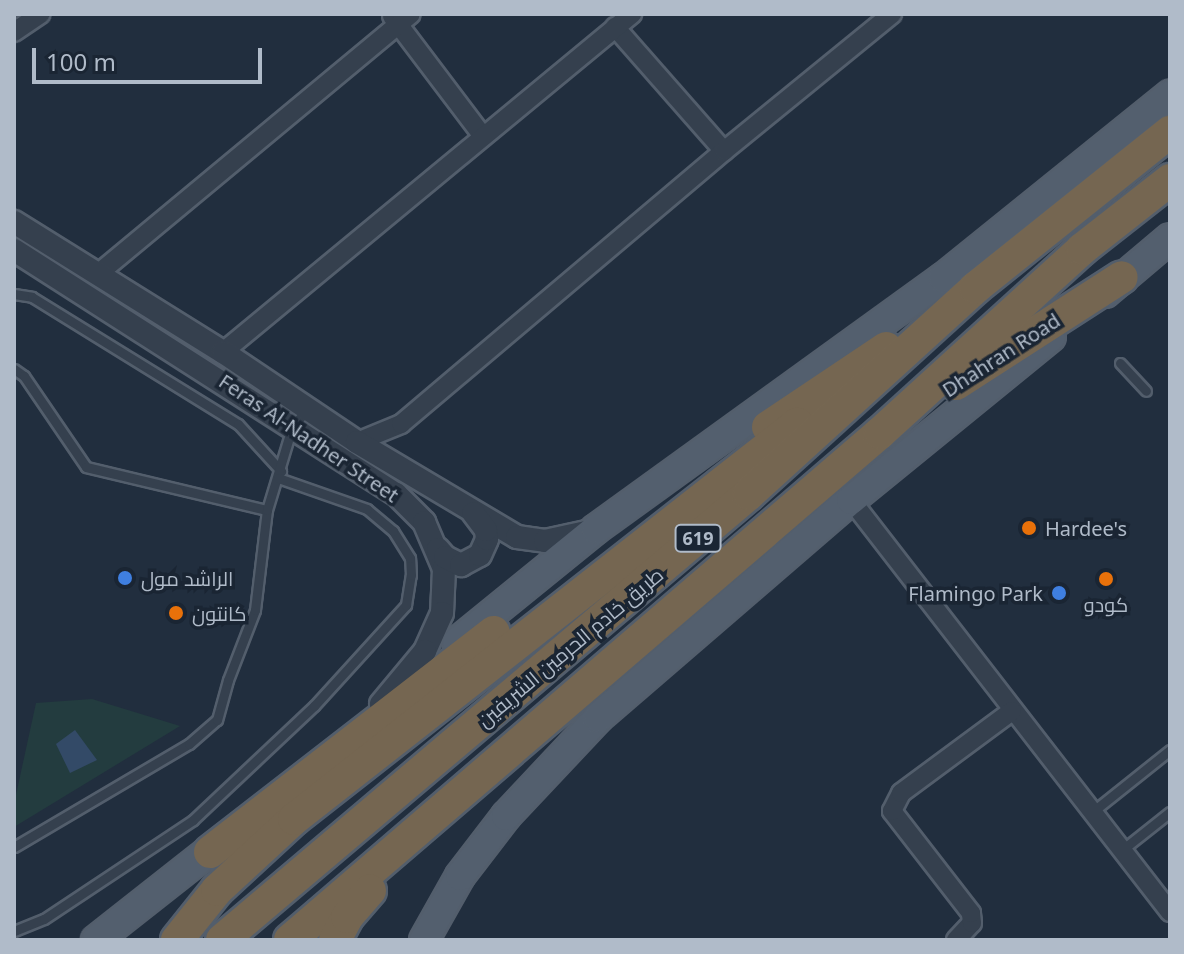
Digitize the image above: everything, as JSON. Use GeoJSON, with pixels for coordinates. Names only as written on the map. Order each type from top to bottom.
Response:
{"type":"FeatureCollection","features":[{"type":"Feature","properties":{"kind":"highway","name":"طريق خادم الحرمين الشريفين"},"geometry":{"type":"LineString","coordinates":[[222,940],[749,494],[975,288],[1170,132]]}},
{"type":"Feature","properties":{"kind":"highway","name":"طريق خادم الحرمين الشريفين"},"geometry":{"type":"LineString","coordinates":[[290,940],[880,433],[1082,249],[1170,180]]}},
{"type":"Feature","properties":{"kind":"highway","name":"Dhahran Road"},"geometry":{"type":"LineString","coordinates":[[880,433],[1122,277]]}},
{"type":"Feature","properties":{"kind":"highway"},"geometry":{"type":"LineString","coordinates":[[177,940],[217,890],[294,819],[975,288]]}},
{"type":"Feature","properties":{"kind":"highway"},"geometry":{"type":"LineString","coordinates":[[210,852],[708,468],[975,288]]}},
{"type":"Feature","properties":{"kind":"highway"},"geometry":{"type":"LineString","coordinates":[[335,940],[347,917],[398,859],[487,770]]}},
{"type":"Feature","properties":{"kind":"main road"},"geometry":{"type":"LineString","coordinates":[[96,940],[210,852],[381,704],[596,529],[943,278],[1170,95]]}},
{"type":"Feature","properties":{"kind":"main road"},"geometry":{"type":"LineString","coordinates":[[424,940],[460,876],[506,816],[598,718],[851,500],[1170,238]]}},
{"type":"Feature","properties":{"kind":"street"},"geometry":{"type":"LineString","coordinates":[[14,32],[41,14]]}},
{"type":"Feature","properties":{"kind":"street"},"geometry":{"type":"LineString","coordinates":[[223,352],[632,14]]}},
{"type":"Feature","properties":{"kind":"street"},"geometry":{"type":"LineString","coordinates":[[357,442],[401,424],[724,151],[892,14]]}},
{"type":"Feature","properties":{"kind":"street"},"geometry":{"type":"LineString","coordinates":[[99,273],[400,17],[482,135]]}},
{"type":"Feature","properties":{"kind":"street"},"geometry":{"type":"LineString","coordinates":[[615,27],[724,151]]}},
{"type":"Feature","properties":{"kind":"street","name":"Feras Al-Nadher Street"},"geometry":{"type":"LineString","coordinates":[[14,222],[223,352],[357,442],[517,537],[545,541],[596,529]]}},
{"type":"Feature","properties":{"kind":"street","name":"Feras Al-Nadher Street"},"geometry":{"type":"LineString","coordinates":[[14,250],[396,494],[424,522],[444,569],[442,613],[425,651],[381,704]]}},
{"type":"Feature","properties":{"kind":"street"},"geometry":{"type":"LineString","coordinates":[[851,500],[1170,912]]}},
{"type":"Feature","properties":{"kind":"street"},"geometry":{"type":"LineString","coordinates":[[438,549],[445,557],[461,565],[480,555],[487,539],[486,530],[472,512]]}},
{"type":"Feature","properties":{"kind":"street"},"geometry":{"type":"LineString","coordinates":[[956,940],[972,923],[971,913],[892,811],[901,793],[1012,711]]}},
{"type":"Feature","properties":{"kind":"lane"},"geometry":{"type":"LineString","coordinates":[[14,294],[32,297],[238,424],[280,475],[367,509],[393,531],[410,558],[411,575],[406,605],[314,706],[193,820],[44,919],[14,931]]}},
{"type":"Feature","properties":{"kind":"lane"},"geometry":{"type":"LineString","coordinates":[[1120,363],[1146,391]]}},
{"type":"Feature","properties":{"kind":"lane"},"geometry":{"type":"LineString","coordinates":[[14,369],[24,376],[86,467],[267,510]]}},
{"type":"Feature","properties":{"kind":"lane"},"geometry":{"type":"LineString","coordinates":[[14,847],[189,744],[217,720],[228,680],[255,610],[267,510],[292,427],[307,410]]}},
{"type":"Feature","properties":{"kind":"lane"},"geometry":{"type":"LineString","coordinates":[[1091,813],[1170,750]]}},
{"type":"Feature","properties":{"kind":"lane"},"geometry":{"type":"LineString","coordinates":[[1122,850],[1170,812]]}},
{"type":"Feature","properties":{"kind":"green space"},"geometry":{"type":"Polygon","coordinates":[[[92,699],[180,726],[14,827],[14,804],[36,703],[92,699]]]}},
{"type":"Feature","properties":{"kind":"water"},"geometry":{"type":"Polygon","coordinates":[[[75,730],[97,760],[70,773],[56,744],[75,730]]]}},
{"type":"Feature","properties":{"kind":"place","name":"Hardee's"},"geometry":{"type":"Point","coordinates":[1029,528]}},
{"type":"Feature","properties":{"kind":"place","name":"الراشد مول"},"geometry":{"type":"Point","coordinates":[125,578]}},
{"type":"Feature","properties":{"kind":"place","name":"كودو"},"geometry":{"type":"Point","coordinates":[1106,579]}},
{"type":"Feature","properties":{"kind":"place","name":"Flamingo Park"},"geometry":{"type":"Point","coordinates":[1059,593]}},
{"type":"Feature","properties":{"kind":"place","name":"كانتون"},"geometry":{"type":"Point","coordinates":[176,613]}}]}
